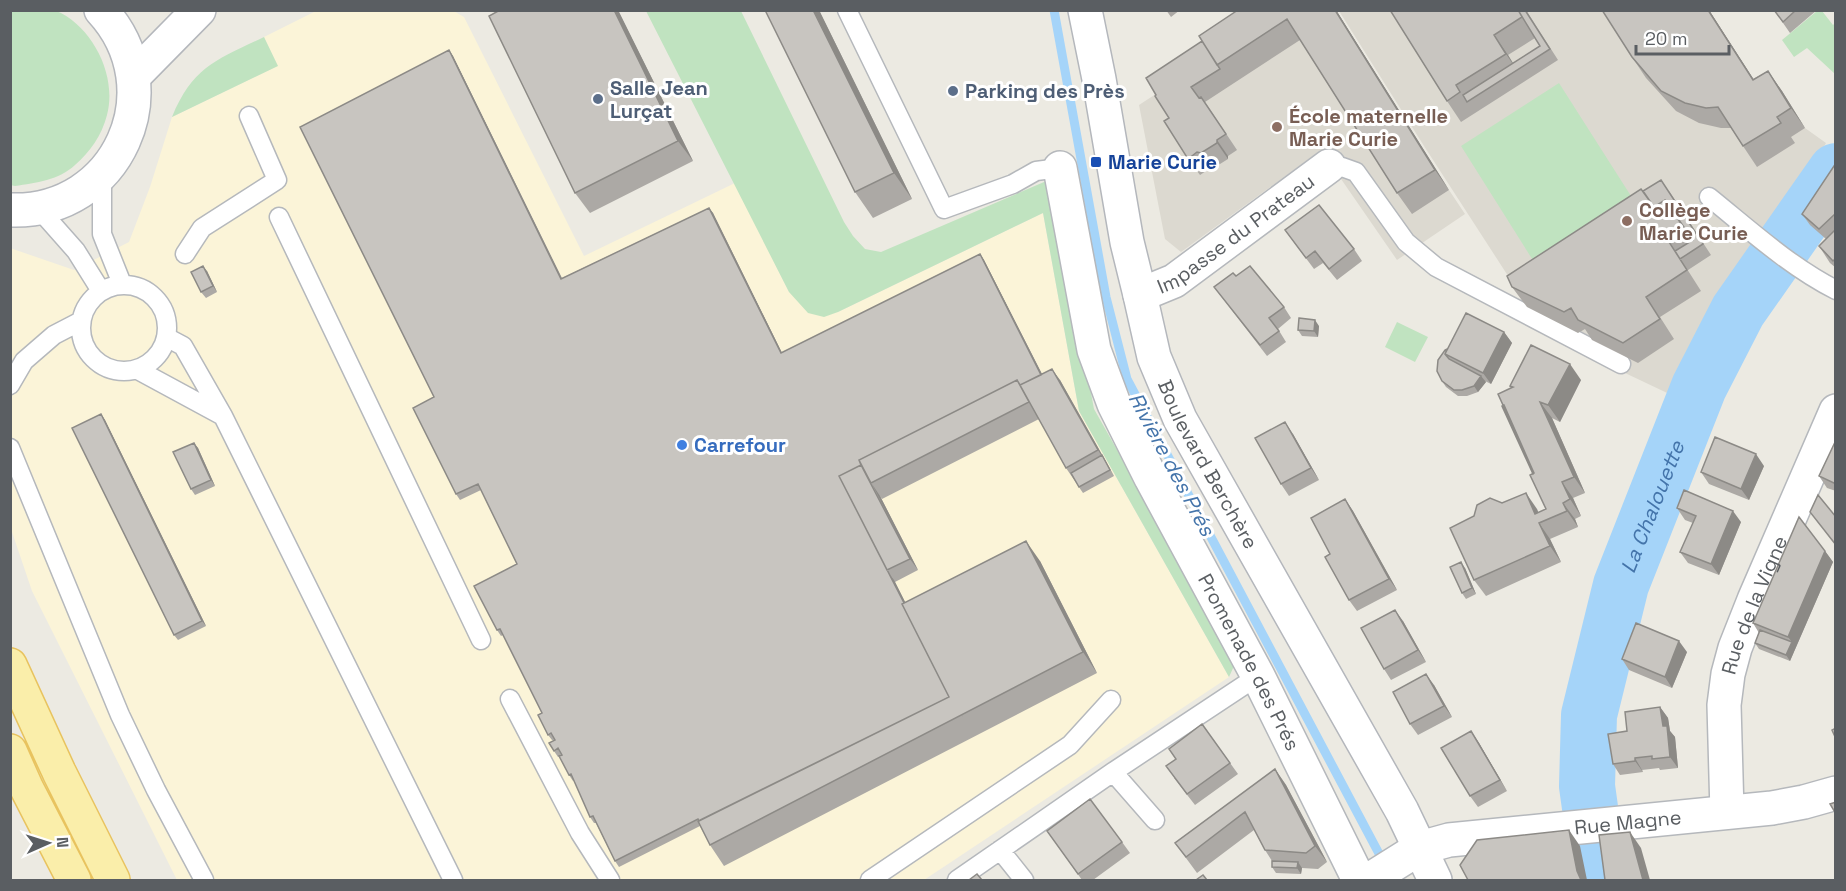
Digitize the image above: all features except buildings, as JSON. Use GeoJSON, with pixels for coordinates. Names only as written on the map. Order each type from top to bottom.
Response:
{"type":"FeatureCollection","features":[{"type":"Feature","properties":{"kind":"main road"},"geometry":{"type":"LineString","coordinates":[[10,665],[59,772],[113,880]]}},
{"type":"Feature","properties":{"kind":"main road"},"geometry":{"type":"LineString","coordinates":[[10,751],[74,880]]}},
{"type":"Feature","properties":{"kind":"street"},"geometry":{"type":"LineString","coordinates":[[24,209],[73,196],[88,186],[102,174],[118,153],[129,129],[133,112],[134,76],[121,38],[101,10]]}},
{"type":"Feature","properties":{"kind":"street"},"geometry":{"type":"LineString","coordinates":[[134,76],[199,10]]}},
{"type":"Feature","properties":{"kind":"street","name":"Boulevard Berchère"},"geometry":{"type":"LineString","coordinates":[[1085,10],[1127,242],[1154,357],[1180,419],[1402,811],[1435,880]]}},
{"type":"Feature","properties":{"kind":"street","name":"Impasse du Prateau"},"geometry":{"type":"LineString","coordinates":[[1140,295],[1174,281],[1329,166]]}},
{"type":"Feature","properties":{"kind":"street","name":"Promenade des Prés"},"geometry":{"type":"LineString","coordinates":[[1060,168],[1094,350],[1114,404],[1151,478],[1258,676],[1359,880]]}},
{"type":"Feature","properties":{"kind":"street","name":"Rue de la Vigne"},"geometry":{"type":"LineString","coordinates":[[1727,812],[1724,705],[1728,674],[1735,648],[1836,411]]}},
{"type":"Feature","properties":{"kind":"street","name":"Rue Magne"},"geometry":{"type":"LineString","coordinates":[[1369,880],[1420,848],[1449,840],[1772,808],[1836,794]]}},
{"type":"Feature","properties":{"kind":"lane"},"geometry":{"type":"LineString","coordinates":[[847,10],[944,209],[1013,184],[1036,171],[1060,168]]}},
{"type":"Feature","properties":{"kind":"lane"},"geometry":{"type":"LineString","coordinates":[[184,255],[202,228],[277,180],[249,116]]}},
{"type":"Feature","properties":{"kind":"lane"},"geometry":{"type":"LineString","coordinates":[[1329,166],[1342,167],[1356,172],[1406,242],[1436,267],[1621,364]]}},
{"type":"Feature","properties":{"kind":"lane"},"geometry":{"type":"LineString","coordinates":[[102,174],[102,234],[122,284]]}},
{"type":"Feature","properties":{"kind":"lane"},"geometry":{"type":"LineString","coordinates":[[1709,197],[1766,244],[1836,290]]}},
{"type":"Feature","properties":{"kind":"lane"},"geometry":{"type":"LineString","coordinates":[[24,209],[76,250],[101,291]]}},
{"type":"Feature","properties":{"kind":"lane"},"geometry":{"type":"LineString","coordinates":[[279,217],[481,640]]}},
{"type":"Feature","properties":{"kind":"lane"},"geometry":{"type":"LineString","coordinates":[[122,284],[137,286],[150,293],[164,309],[168,323],[165,345],[157,358],[138,370],[129,372],[114,370],[97,362],[87,351],[81,331],[81,321],[89,301],[101,291],[122,284]]}},
{"type":"Feature","properties":{"kind":"lane"},"geometry":{"type":"LineString","coordinates":[[10,385],[24,361],[54,335],[81,321]]}},
{"type":"Feature","properties":{"kind":"lane"},"geometry":{"type":"LineString","coordinates":[[166,337],[183,346],[223,416],[453,880]]}},
{"type":"Feature","properties":{"kind":"lane"},"geometry":{"type":"LineString","coordinates":[[138,370],[223,416]]}},
{"type":"Feature","properties":{"kind":"lane"},"geometry":{"type":"LineString","coordinates":[[10,448],[120,715],[156,790],[204,880]]}},
{"type":"Feature","properties":{"kind":"lane"},"geometry":{"type":"LineString","coordinates":[[957,880],[1113,772],[1258,676]]}},
{"type":"Feature","properties":{"kind":"lane"},"geometry":{"type":"LineString","coordinates":[[510,699],[580,833],[610,880]]}},
{"type":"Feature","properties":{"kind":"lane"},"geometry":{"type":"LineString","coordinates":[[870,880],[1070,745],[1111,700]]}},
{"type":"Feature","properties":{"kind":"lane"},"geometry":{"type":"LineString","coordinates":[[1113,772],[1155,820]]}},
{"type":"Feature","properties":{"kind":"lane"},"geometry":{"type":"LineString","coordinates":[[1000,850],[1024,880]]}},
{"type":"Feature","properties":{"kind":"shaded area"},"geometry":{"type":"Polygon","coordinates":[[[318,10],[452,10],[464,17],[584,256],[735,183],[789,292],[838,312],[1043,213],[1079,411],[1229,677],[924,880],[177,880],[32,591],[11,529],[10,248],[74,270],[129,242],[150,187],[172,117],[277,66],[264,37],[318,10]]]}},
{"type":"Feature","properties":{"kind":"shaded area","name":"École maternelle Marie Curie"},"geometry":{"type":"Polygon","coordinates":[[[1283,11],[1449,190],[1465,214],[1397,260],[1321,150],[1181,252],[1165,239],[1139,105],[1283,11]]]}},
{"type":"Feature","properties":{"kind":"shaded area","name":"Collège Marie Curie"},"geometry":{"type":"Polygon","coordinates":[[[1339,11],[1709,11],[1767,100],[1782,91],[1805,128],[1826,143],[1682,400],[1528,327],[1521,296],[1339,11]]]}},
{"type":"Feature","properties":{"kind":"green space"},"geometry":{"type":"Polygon","coordinates":[[[11,10],[56,11],[73,21],[93,43],[106,71],[109,86],[105,122],[86,155],[62,174],[39,182],[15,186],[10,185],[11,10]]]}},
{"type":"Feature","properties":{"kind":"green space"},"geometry":{"type":"Polygon","coordinates":[[[646,11],[741,11],[844,222],[865,249],[881,252],[1051,179],[1094,409],[1230,650],[1234,666],[1229,677],[1079,411],[1043,213],[838,312],[824,317],[808,313],[789,292],[646,11]]]}},
{"type":"Feature","properties":{"kind":"green space"},"geometry":{"type":"Polygon","coordinates":[[[1817,11],[1822,11],[1833,25],[1835,23],[1835,74],[1807,48],[1794,57],[1782,40],[1817,11]]]}},
{"type":"Feature","properties":{"kind":"green space"},"geometry":{"type":"Polygon","coordinates":[[[264,37],[278,66],[172,117],[189,86],[208,66],[264,37]]]}},
{"type":"Feature","properties":{"kind":"green space"},"geometry":{"type":"Polygon","coordinates":[[[1559,83],[1638,207],[1539,270],[1461,146],[1559,83]]]}},
{"type":"Feature","properties":{"kind":"green space"},"geometry":{"type":"Polygon","coordinates":[[[1397,322],[1428,337],[1415,362],[1385,347],[1397,322]]]}},
{"type":"Feature","properties":{"kind":"waterway","name":"Rivière des Prés"},"geometry":{"type":"LineString","coordinates":[[1054,10],[1106,297],[1127,379],[1384,863]]}},
{"type":"Feature","properties":{"kind":"waterway","name":"La Chalouette"},"geometry":{"type":"LineString","coordinates":[[1600,880],[1587,786],[1589,715],[1621,585],[1699,387],[1738,311],[1836,171]]}},
{"type":"Feature","properties":{"kind":"place","name":"Parking des Près"},"geometry":{"type":"Point","coordinates":[953,91]}},
{"type":"Feature","properties":{"kind":"place","name":"Salle Jean Lurçat"},"geometry":{"type":"Point","coordinates":[598,99]}},
{"type":"Feature","properties":{"kind":"place","name":"École maternelle Marie Curie"},"geometry":{"type":"Point","coordinates":[1277,127]}},
{"type":"Feature","properties":{"kind":"place","name":"Marie Curie"},"geometry":{"type":"Point","coordinates":[1096,162]}},
{"type":"Feature","properties":{"kind":"place","name":"Collège Marie Curie"},"geometry":{"type":"Point","coordinates":[1627,221]}},
{"type":"Feature","properties":{"kind":"place","name":"Carrefour"},"geometry":{"type":"Point","coordinates":[682,445]}}]}
